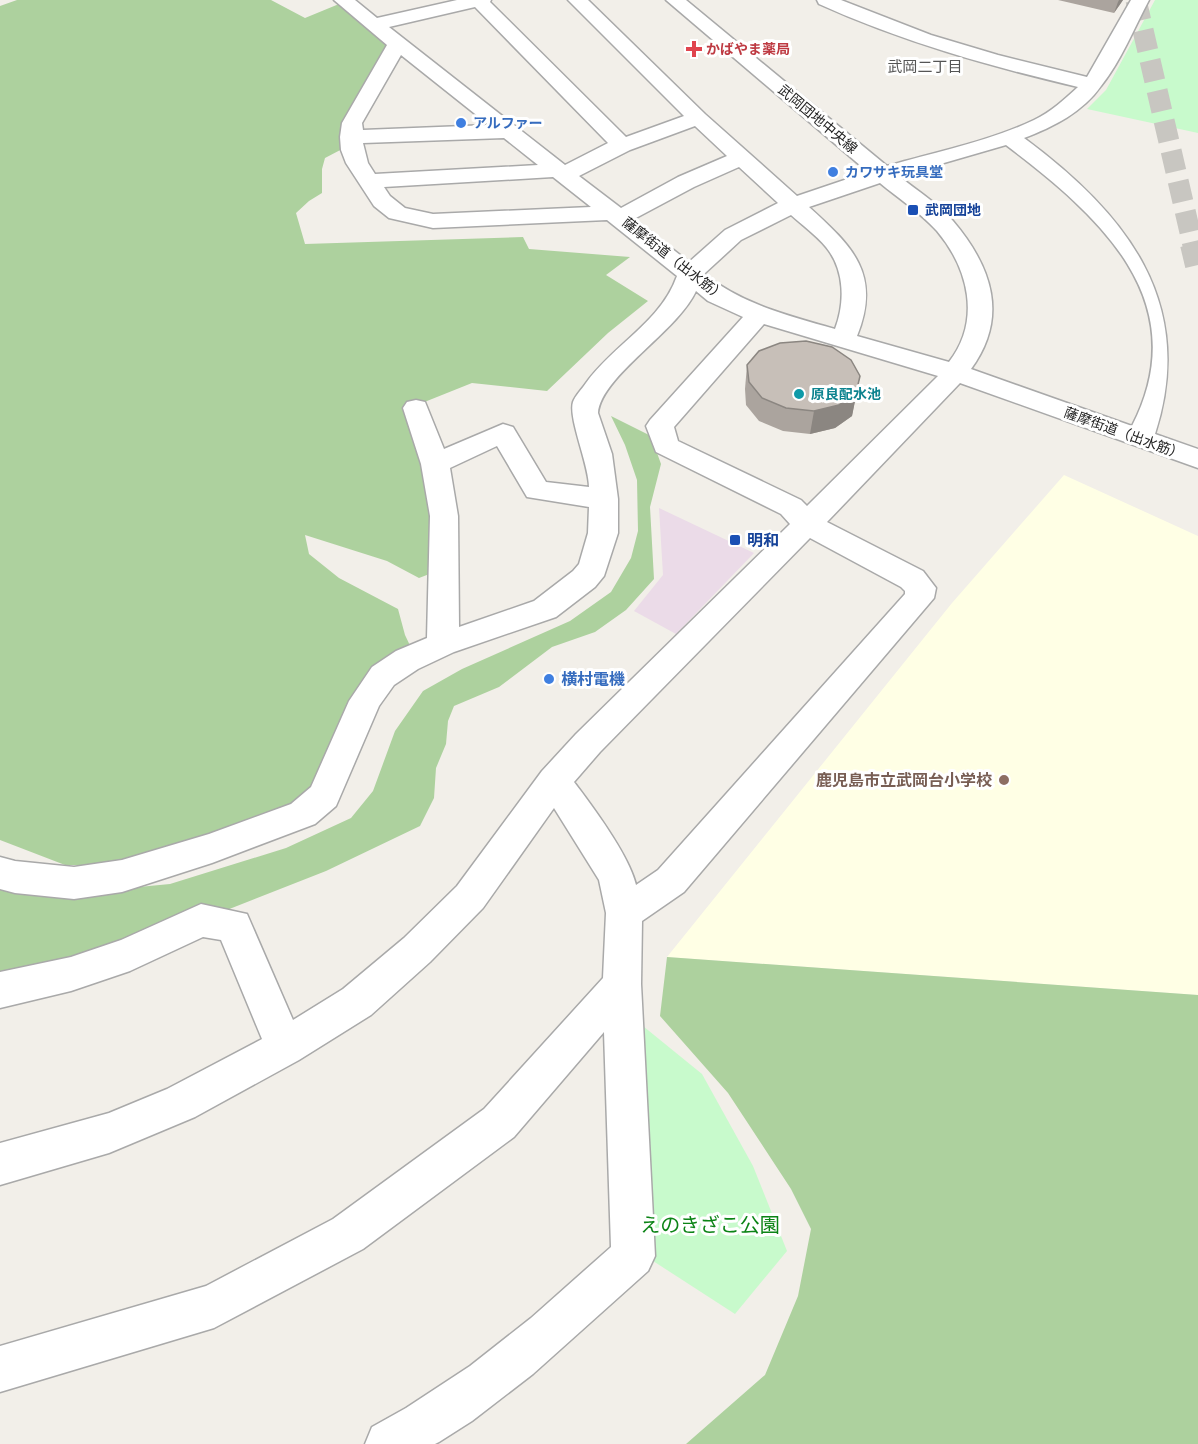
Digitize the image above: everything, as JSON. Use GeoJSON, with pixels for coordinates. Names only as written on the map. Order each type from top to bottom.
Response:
{"type":"FeatureCollection","features":[{"type":"Feature","properties":{"kind":"street","name":"薩摩街道（出水筋）"},"geometry":{"type":"LineString","coordinates":[[343,0],[717,296],[759,315],[957,374],[1198,459]]}},
{"type":"Feature","properties":{"kind":"street"},"geometry":{"type":"LineString","coordinates":[[375,24],[481,0],[622,145]]}},
{"type":"Feature","properties":{"kind":"street"},"geometry":{"type":"LineString","coordinates":[[577,0],[698,118],[836,244],[847,262],[854,282],[855,301],[851,321],[843,340]]}},
{"type":"Feature","properties":{"kind":"street","name":"武岡団地中央線"},"geometry":{"type":"LineString","coordinates":[[0,1164],[110,1133],[181,1103],[285,1047],[357,1002],[417,950],[470,897],[554,781],[588,743],[957,374],[969,357],[980,330],[981,297],[975,272],[964,252],[944,225],[675,0]]}},
{"type":"Feature","properties":{"kind":"street"},"geometry":{"type":"LineString","coordinates":[[826,0],[893,30],[987,59],[1093,84]]}},
{"type":"Feature","properties":{"kind":"street"},"geometry":{"type":"LineString","coordinates":[[0,873],[15,877],[74,883],[122,876],[212,848],[303,814],[324,796],[365,701],[383,676],[407,660],[443,644],[545,609],[584,579],[593,568],[603,533],[604,499],[598,454],[587,423],[586,402],[603,378],[657,326],[683,294],[690,274],[733,235],[793,205],[884,174],[1009,137],[1042,124],[1067,108],[1093,84],[1140,0]]}},
{"type":"Feature","properties":{"kind":"street"},"geometry":{"type":"LineString","coordinates":[[398,43],[352,123],[351,137],[352,150],[357,163],[382,201],[397,213],[413,218],[451,222],[617,215],[686,182],[742,159]]}},
{"type":"Feature","properties":{"kind":"street"},"geometry":{"type":"LineString","coordinates":[[369,181],[563,172],[622,145],[698,118]]}},
{"type":"Feature","properties":{"kind":"street"},"geometry":{"type":"LineString","coordinates":[[351,137],[510,131]]}},
{"type":"Feature","properties":{"kind":"street"},"geometry":{"type":"LineString","coordinates":[[1009,137],[1079,191],[1129,242],[1146,269],[1162,320],[1166,344],[1166,365],[1161,388],[1139,438]]}},
{"type":"Feature","properties":{"kind":"street"},"geometry":{"type":"LineString","coordinates":[[624,913],[671,881],[919,598],[921,588],[912,579],[807,524],[791,507],[666,446],[660,426],[759,315]]}},
{"type":"Feature","properties":{"kind":"street"},"geometry":{"type":"LineString","coordinates":[[416,408],[435,464],[444,516],[443,644]]}},
{"type":"Feature","properties":{"kind":"street"},"geometry":{"type":"LineString","coordinates":[[435,464],[503,433],[537,490],[604,499]]}},
{"type":"Feature","properties":{"kind":"street"},"geometry":{"type":"LineString","coordinates":[[389,1444],[431,1422],[537,1344],[633,1256],[622,984],[624,913],[616,877],[578,813],[554,781]]}},
{"type":"Feature","properties":{"kind":"street"},"geometry":{"type":"LineString","coordinates":[[0,990],[71,974],[121,958],[201,920],[234,926],[285,1047]]}},
{"type":"Feature","properties":{"kind":"street"},"geometry":{"type":"LineString","coordinates":[[0,1369],[214,1306],[348,1234],[499,1123],[622,984]]}},
{"type":"Feature","properties":{"kind":"shaded area","name":"鹿児島市立武岡台小学校"},"geometry":{"type":"Polygon","coordinates":[[[1064,475],[1198,536],[1198,995],[667,957],[952,603],[1064,475]]]}},
{"type":"Feature","properties":{"kind":"shaded area"},"geometry":{"type":"Polygon","coordinates":[[[659,508],[754,553],[676,634],[634,611],[663,575],[659,508]]]}},
{"type":"Feature","properties":{"kind":"green space"},"geometry":{"type":"Polygon","coordinates":[[[17,0],[271,0],[305,18],[339,4],[394,43],[346,147],[325,158],[322,169],[322,193],[296,213],[305,244],[523,237],[529,249],[630,257],[606,275],[648,301],[608,333],[547,391],[472,383],[412,407],[445,568],[419,578],[387,561],[305,535],[309,554],[339,578],[398,609],[405,635],[415,656],[392,672],[359,742],[293,808],[124,865],[65,865],[0,840],[0,6],[17,0]]]}},
{"type":"Feature","properties":{"kind":"green space"},"geometry":{"type":"Polygon","coordinates":[[[1155,0],[1198,0],[1198,133],[1087,109],[1106,90],[1155,0]]]}},
{"type":"Feature","properties":{"kind":"green space"},"geometry":{"type":"Polygon","coordinates":[[[611,416],[651,436],[661,464],[650,507],[654,579],[626,610],[595,632],[552,647],[499,687],[454,706],[448,721],[446,744],[436,768],[434,798],[420,826],[326,871],[166,934],[32,975],[0,972],[0,882],[87,892],[170,884],[286,848],[351,818],[373,791],[395,731],[423,691],[462,669],[570,621],[611,592],[631,558],[638,531],[637,480],[625,445],[611,416]]]}},
{"type":"Feature","properties":{"kind":"green space"},"geometry":{"type":"Polygon","coordinates":[[[667,957],[1198,995],[1198,1444],[686,1444],[765,1375],[798,1296],[811,1229],[791,1189],[728,1093],[660,1016],[667,957]]]}},
{"type":"Feature","properties":{"kind":"green space","name":"えのきざこ公園"},"geometry":{"type":"Polygon","coordinates":[[[638,1022],[702,1074],[753,1166],[787,1251],[735,1314],[650,1259],[638,1022]]]}},
{"type":"Feature","properties":{"kind":"building"},"geometry":{"type":"Polygon","coordinates":[[[806,341],[832,347],[851,360],[860,376],[856,393],[839,405],[814,411],[786,408],[762,398],[749,382],[747,365],[759,351],[780,343],[806,341]]]}},
{"type":"Feature","properties":{"kind":"tunnel"},"geometry":{"type":"LineString","coordinates":[[1136,0],[1193,245]]}},
{"type":"Feature","properties":{"kind":"tunnel"},"geometry":{"type":"LineString","coordinates":[[1193,244],[1198,265]]}},
{"type":"Feature","properties":{"kind":"place","name":"かばやま薬局"},"geometry":{"type":"Point","coordinates":[694,49]}},
{"type":"Feature","properties":{"kind":"place","name":"アルファー"},"geometry":{"type":"Point","coordinates":[461,123]}},
{"type":"Feature","properties":{"kind":"place","name":"カワサキ玩具堂"},"geometry":{"type":"Point","coordinates":[833,172]}},
{"type":"Feature","properties":{"kind":"place","name":"武岡団地"},"geometry":{"type":"Point","coordinates":[913,210]}},
{"type":"Feature","properties":{"kind":"place","name":"原良配水池"},"geometry":{"type":"Point","coordinates":[799,394]}},
{"type":"Feature","properties":{"kind":"place","name":"明和"},"geometry":{"type":"Point","coordinates":[735,540]}},
{"type":"Feature","properties":{"kind":"place","name":"横村電機"},"geometry":{"type":"Point","coordinates":[549,679]}},
{"type":"Feature","properties":{"kind":"place","name":"鹿児島市立武岡台小学校"},"geometry":{"type":"Point","coordinates":[1004,780]}},
{"type":"Feature","properties":{"kind":"district","name":"武岡二丁目"},"geometry":{"type":"Point","coordinates":[925,67]}}]}
